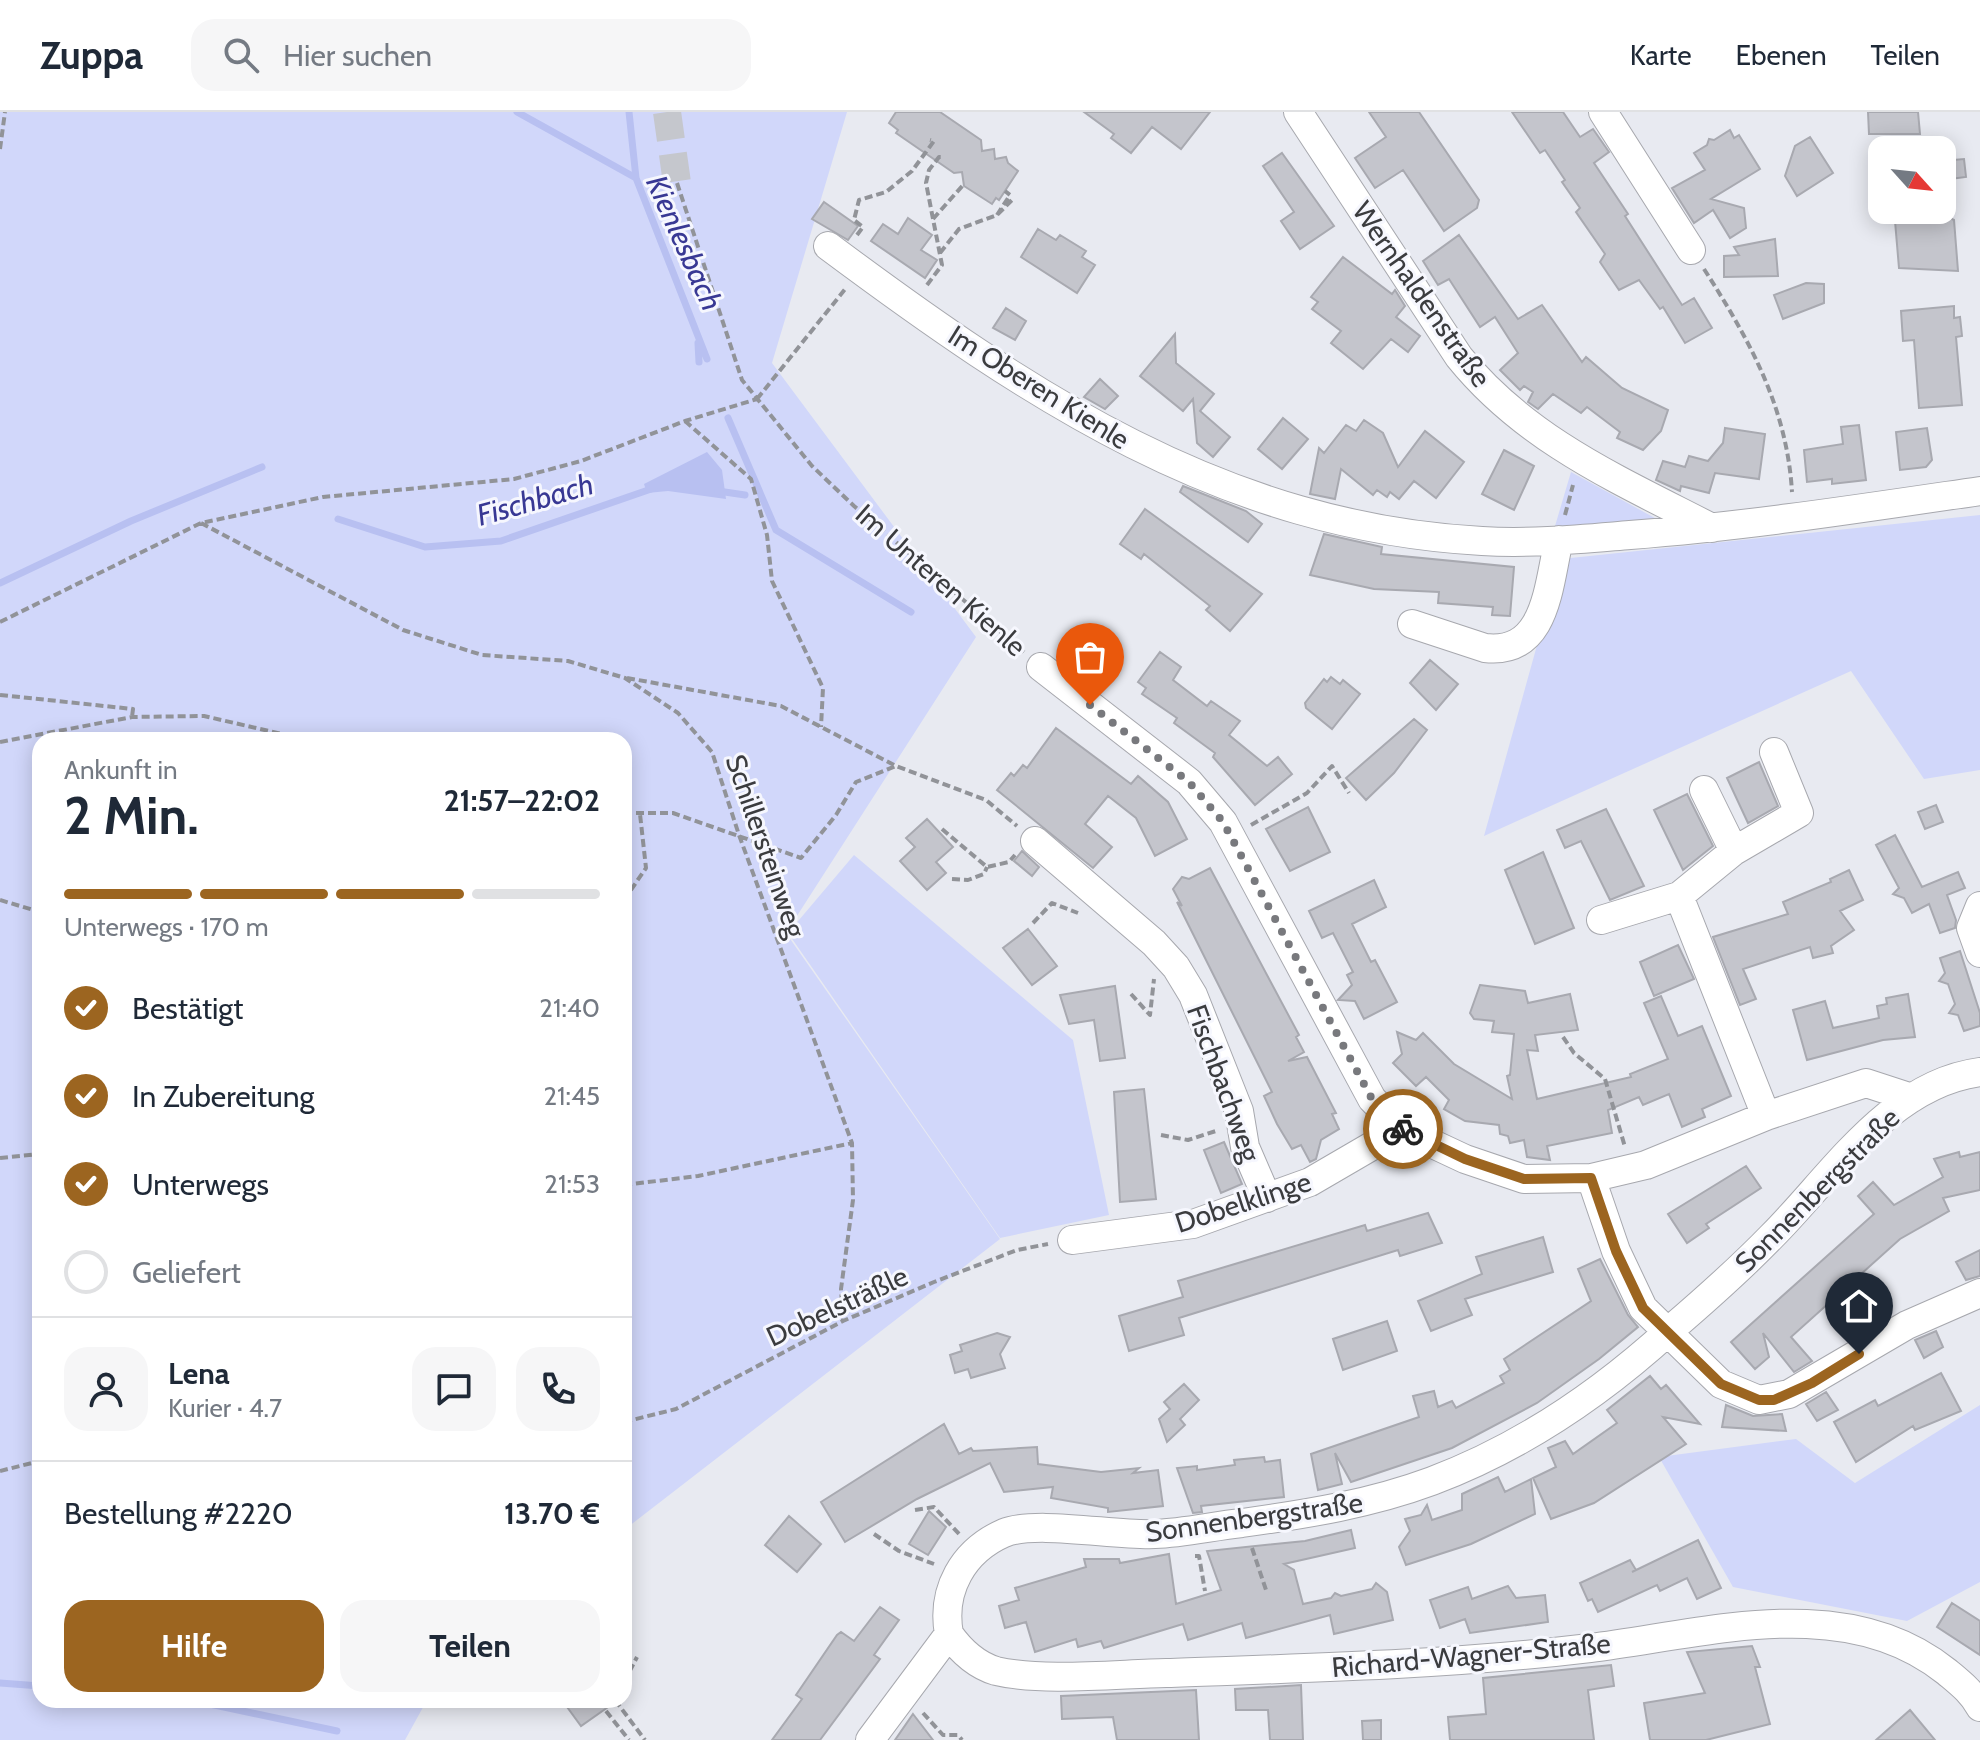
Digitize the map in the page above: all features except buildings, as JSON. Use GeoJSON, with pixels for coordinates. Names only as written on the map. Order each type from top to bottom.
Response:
{"type":"FeatureCollection","features":[{"type":"Feature","properties":{"kind":"street","name":"Wernhaldenstraße"},"geometry":{"type":"LineString","coordinates":[[1298,112],[1476,378],[1516,417],[1580,460],[1712,528]]}},
{"type":"Feature","properties":{"kind":"street"},"geometry":{"type":"LineString","coordinates":[[1603,112],[1691,250]]}},
{"type":"Feature","properties":{"kind":"street","name":"Im Oberen Kienle"},"geometry":{"type":"LineString","coordinates":[[828,246],[852,278],[1058,406],[1159,459],[1221,484],[1305,511],[1414,533],[1481,541],[1559,540],[1712,528]]}},
{"type":"Feature","properties":{"kind":"street"},"geometry":{"type":"LineString","coordinates":[[1712,528],[1980,491]]}},
{"type":"Feature","properties":{"kind":"street"},"geometry":{"type":"LineString","coordinates":[[1412,624],[1485,648],[1497,649],[1523,641],[1538,624],[1559,540]]}},
{"type":"Feature","properties":{"kind":"street","name":"Im Unteren Kienle"},"geometry":{"type":"LineString","coordinates":[[1041,667],[1189,782],[1231,837],[1372,1099],[1401,1129],[1465,1159],[1524,1179],[1591,1178],[1631,1168],[1766,1116],[1866,1083],[1912,1098]]}},
{"type":"Feature","properties":{"kind":"street"},"geometry":{"type":"LineString","coordinates":[[1601,920],[1679,896],[1734,851],[1799,813],[1774,752]]}},
{"type":"Feature","properties":{"kind":"street"},"geometry":{"type":"LineString","coordinates":[[1704,790],[1734,851]]}},
{"type":"Feature","properties":{"kind":"street","name":"Fischbachweg"},"geometry":{"type":"LineString","coordinates":[[1035,841],[1154,943],[1176,967],[1193,995],[1241,1123],[1245,1147],[1267,1198]]}},
{"type":"Feature","properties":{"kind":"street"},"geometry":{"type":"LineString","coordinates":[[1679,896],[1766,1116]]}},
{"type":"Feature","properties":{"kind":"street"},"geometry":{"type":"LineString","coordinates":[[1980,906],[1971,928],[1980,953]]}},
{"type":"Feature","properties":{"kind":"street","name":"Sonnenbergstraße"},"geometry":{"type":"LineString","coordinates":[[949,1634],[947,1604],[959,1570],[975,1551],[1016,1529],[1146,1534],[1334,1510],[1432,1481],[1478,1461],[1567,1412],[1668,1333],[1772,1237],[1870,1132],[1912,1098],[1949,1079],[1980,1072]]}},
{"type":"Feature","properties":{"kind":"street","name":"Dobelklinge"},"geometry":{"type":"LineString","coordinates":[[1072,1240],[1193,1224],[1310,1182],[1401,1129]]}},
{"type":"Feature","properties":{"kind":"street"},"geometry":{"type":"LineString","coordinates":[[1591,1178],[1616,1251],[1643,1308],[1721,1384],[1759,1400],[1774,1400],[1812,1383],[1926,1315],[1980,1293]]}},
{"type":"Feature","properties":{"kind":"street","name":"Richard-Wagner-Straße"},"geometry":{"type":"LineString","coordinates":[[949,1634],[962,1651],[991,1669],[1084,1675],[1338,1668],[1590,1648],[1708,1628],[1767,1625],[1853,1629],[1895,1640],[1935,1663],[1974,1695],[1980,1707]]}},
{"type":"Feature","properties":{"kind":"street"},"geometry":{"type":"LineString","coordinates":[[870,1740],[949,1634]]}},
{"type":"Feature","properties":{"kind":"path"},"geometry":{"type":"LineString","coordinates":[[0,149],[5,112]]}},
{"type":"Feature","properties":{"kind":"path"},"geometry":{"type":"LineString","coordinates":[[863,227],[854,220],[859,200],[886,192],[912,171],[934,141],[930,140]]}},
{"type":"Feature","properties":{"kind":"path"},"geometry":{"type":"LineString","coordinates":[[922,288],[931,283],[942,265],[926,183],[929,170],[939,157],[943,157]]}},
{"type":"Feature","properties":{"kind":"path","name":"Im Unteren Kienle"},"geometry":{"type":"LineString","coordinates":[[677,183],[742,380],[812,466],[1041,667]]}},
{"type":"Feature","properties":{"kind":"path"},"geometry":{"type":"LineString","coordinates":[[933,219],[964,184]]}},
{"type":"Feature","properties":{"kind":"path"},"geometry":{"type":"LineString","coordinates":[[997,215],[994,213],[1010,195],[1005,191]]}},
{"type":"Feature","properties":{"kind":"path"},"geometry":{"type":"LineString","coordinates":[[940,253],[959,229],[997,215],[1014,198]]}},
{"type":"Feature","properties":{"kind":"path"},"geometry":{"type":"LineString","coordinates":[[1691,250],[1760,362],[1774,398],[1783,422],[1791,464],[1794,518]]}},
{"type":"Feature","properties":{"kind":"path"},"geometry":{"type":"LineString","coordinates":[[0,622],[201,523],[323,497],[514,479],[581,461],[685,421],[757,399],[852,278]]}},
{"type":"Feature","properties":{"kind":"path"},"geometry":{"type":"LineString","coordinates":[[685,421],[751,479],[767,535],[772,581],[823,688],[821,727]]}},
{"type":"Feature","properties":{"kind":"path"},"geometry":{"type":"LineString","coordinates":[[1559,540],[1580,460]]}},
{"type":"Feature","properties":{"kind":"path","name":"Schillersteinweg"},"geometry":{"type":"LineString","coordinates":[[201,523],[403,630],[482,655],[568,661],[625,678],[678,713],[712,752],[739,835],[852,1143],[853,1200],[841,1289],[843,1321]]}},
{"type":"Feature","properties":{"kind":"path"},"geometry":{"type":"LineString","coordinates":[[625,678],[781,706],[896,766],[986,800],[1035,841],[1023,846],[1009,862],[987,867]]}},
{"type":"Feature","properties":{"kind":"path"},"geometry":{"type":"LineString","coordinates":[[0,695],[133,709],[132,717]]}},
{"type":"Feature","properties":{"kind":"path"},"geometry":{"type":"LineString","coordinates":[[53,732],[132,717],[204,716],[273,732]]}},
{"type":"Feature","properties":{"kind":"path"},"geometry":{"type":"LineString","coordinates":[[0,742],[32,736]]}},
{"type":"Feature","properties":{"kind":"path"},"geometry":{"type":"LineString","coordinates":[[632,814],[673,813],[801,858],[836,815],[856,782],[896,766]]}},
{"type":"Feature","properties":{"kind":"path"},"geometry":{"type":"LineString","coordinates":[[1231,837],[1307,793],[1332,766],[1349,793]]}},
{"type":"Feature","properties":{"kind":"path"},"geometry":{"type":"LineString","coordinates":[[632,888],[646,868],[640,814]]}},
{"type":"Feature","properties":{"kind":"path"},"geometry":{"type":"LineString","coordinates":[[942,829],[987,867]]}},
{"type":"Feature","properties":{"kind":"path"},"geometry":{"type":"LineString","coordinates":[[952,879],[968,880],[984,874],[987,867]]}},
{"type":"Feature","properties":{"kind":"path"},"geometry":{"type":"LineString","coordinates":[[0,900],[32,910]]}},
{"type":"Feature","properties":{"kind":"path"},"geometry":{"type":"LineString","coordinates":[[1131,994],[1150,1015],[1153,979],[1163,991]]}},
{"type":"Feature","properties":{"kind":"path"},"geometry":{"type":"LineString","coordinates":[[1563,1037],[1574,1053],[1605,1079],[1631,1168]]}},
{"type":"Feature","properties":{"kind":"path"},"geometry":{"type":"LineString","coordinates":[[1161,1135],[1188,1140],[1241,1123]]}},
{"type":"Feature","properties":{"kind":"path"},"geometry":{"type":"LineString","coordinates":[[632,1184],[698,1176],[852,1143]]}},
{"type":"Feature","properties":{"kind":"path"},"geometry":{"type":"LineString","coordinates":[[0,1158],[32,1155]]}},
{"type":"Feature","properties":{"kind":"path","name":"Dobelsträßle"},"geometry":{"type":"LineString","coordinates":[[632,1420],[676,1409],[843,1321],[1017,1250],[1072,1240]]}},
{"type":"Feature","properties":{"kind":"path"},"geometry":{"type":"LineString","coordinates":[[0,1471],[32,1463]]}},
{"type":"Feature","properties":{"kind":"path"},"geometry":{"type":"LineString","coordinates":[[915,1510],[934,1507],[975,1551]]}},
{"type":"Feature","properties":{"kind":"path"},"geometry":{"type":"LineString","coordinates":[[1245,1522],[1267,1593]]}},
{"type":"Feature","properties":{"kind":"path"},"geometry":{"type":"LineString","coordinates":[[874,1534],[899,1551],[933,1562]]}},
{"type":"Feature","properties":{"kind":"path"},"geometry":{"type":"LineString","coordinates":[[1190,1556],[1199,1556],[1205,1591]]}},
{"type":"Feature","properties":{"kind":"path"},"geometry":{"type":"LineString","coordinates":[[632,1667],[637,1657]]}},
{"type":"Feature","properties":{"kind":"path"},"geometry":{"type":"LineString","coordinates":[[905,1694],[943,1735],[958,1735],[962,1740]]}},
{"type":"Feature","properties":{"kind":"path"},"geometry":{"type":"LineString","coordinates":[[621,1708],[645,1740]]}},
{"type":"Feature","properties":{"kind":"path"},"geometry":{"type":"LineString","coordinates":[[606,1711],[629,1740]]}},
{"type":"Feature","properties":{"kind":"shaded area"},"geometry":{"type":"Polygon","coordinates":[[[0,112],[847,112],[772,363],[976,637],[786,933],[1000,1239],[632,1524],[632,732],[32,732],[32,1708],[423,1708],[405,1740],[0,1740],[0,112]]]}},
{"type":"Feature","properties":{"kind":"shaded area"},"geometry":{"type":"Polygon","coordinates":[[[707,452],[722,470],[726,499],[668,491],[647,493],[644,484],[707,452]]]}},
{"type":"Feature","properties":{"kind":"shaded area"},"geometry":{"type":"Polygon","coordinates":[[[1571,472],[1673,528],[1550,543],[1571,472]]]}},
{"type":"Feature","properties":{"kind":"shaded area"},"geometry":{"type":"Polygon","coordinates":[[[1980,515],[1980,770],[1924,779],[1851,671],[1484,836],[1561,559],[1980,515]]]}},
{"type":"Feature","properties":{"kind":"shaded area"},"geometry":{"type":"Polygon","coordinates":[[[854,855],[1073,1040],[1109,1215],[1000,1238],[788,933],[854,855]]]}},
{"type":"Feature","properties":{"kind":"shaded area"},"geometry":{"type":"Polygon","coordinates":[[[1980,1405],[1980,1582],[1907,1621],[1733,1587],[1659,1457],[1796,1439],[1855,1483],[1980,1405]]]}},
{"type":"Feature","properties":{"kind":"waterway","name":"Kienlesbach"},"geometry":{"type":"LineString","coordinates":[[517,112],[636,178],[707,359]]}},
{"type":"Feature","properties":{"kind":"waterway"},"geometry":{"type":"LineString","coordinates":[[629,112],[636,178]]}},
{"type":"Feature","properties":{"kind":"waterway"},"geometry":{"type":"LineString","coordinates":[[698,343],[699,362]]}},
{"type":"Feature","properties":{"kind":"waterway","name":"Fischbach"},"geometry":{"type":"LineString","coordinates":[[728,418],[776,530],[911,612]]}},
{"type":"Feature","properties":{"kind":"waterway","name":"Fischbach"},"geometry":{"type":"LineString","coordinates":[[0,583],[131,521],[262,467]]}},
{"type":"Feature","properties":{"kind":"waterway","name":"Fischbach"},"geometry":{"type":"LineString","coordinates":[[338,519],[425,547],[501,541],[654,488]]}},
{"type":"Feature","properties":{"kind":"waterway","name":"Fischbach"},"geometry":{"type":"LineString","coordinates":[[718,491],[745,495]]}},
{"type":"Feature","properties":{"kind":"waterway","name":"Dobelklinge"},"geometry":{"type":"LineString","coordinates":[[0,1683],[32,1685]]}},
{"type":"Feature","properties":{"kind":"waterway","name":"Dobelklinge"},"geometry":{"type":"LineString","coordinates":[[229,1708],[337,1731]]}},
{"type":"Feature","properties":{"kind":"tunnel"},"geometry":{"type":"LineString","coordinates":[[667,112],[677,183]]}},
{"type":"Feature","properties":{"kind":"way so far"},"geometry":{"type":"LineString","coordinates":[[1090,705],[1189,782],[1223,822],[1372,1099],[1403,1129]]}},
{"type":"Feature","properties":{"kind":"route"},"geometry":{"type":"LineString","coordinates":[[1403,1129],[1465,1159],[1524,1179],[1591,1178],[1616,1251],[1643,1308],[1721,1384],[1739,1394],[1759,1400],[1774,1400],[1812,1383],[1859,1354]]}}]}
